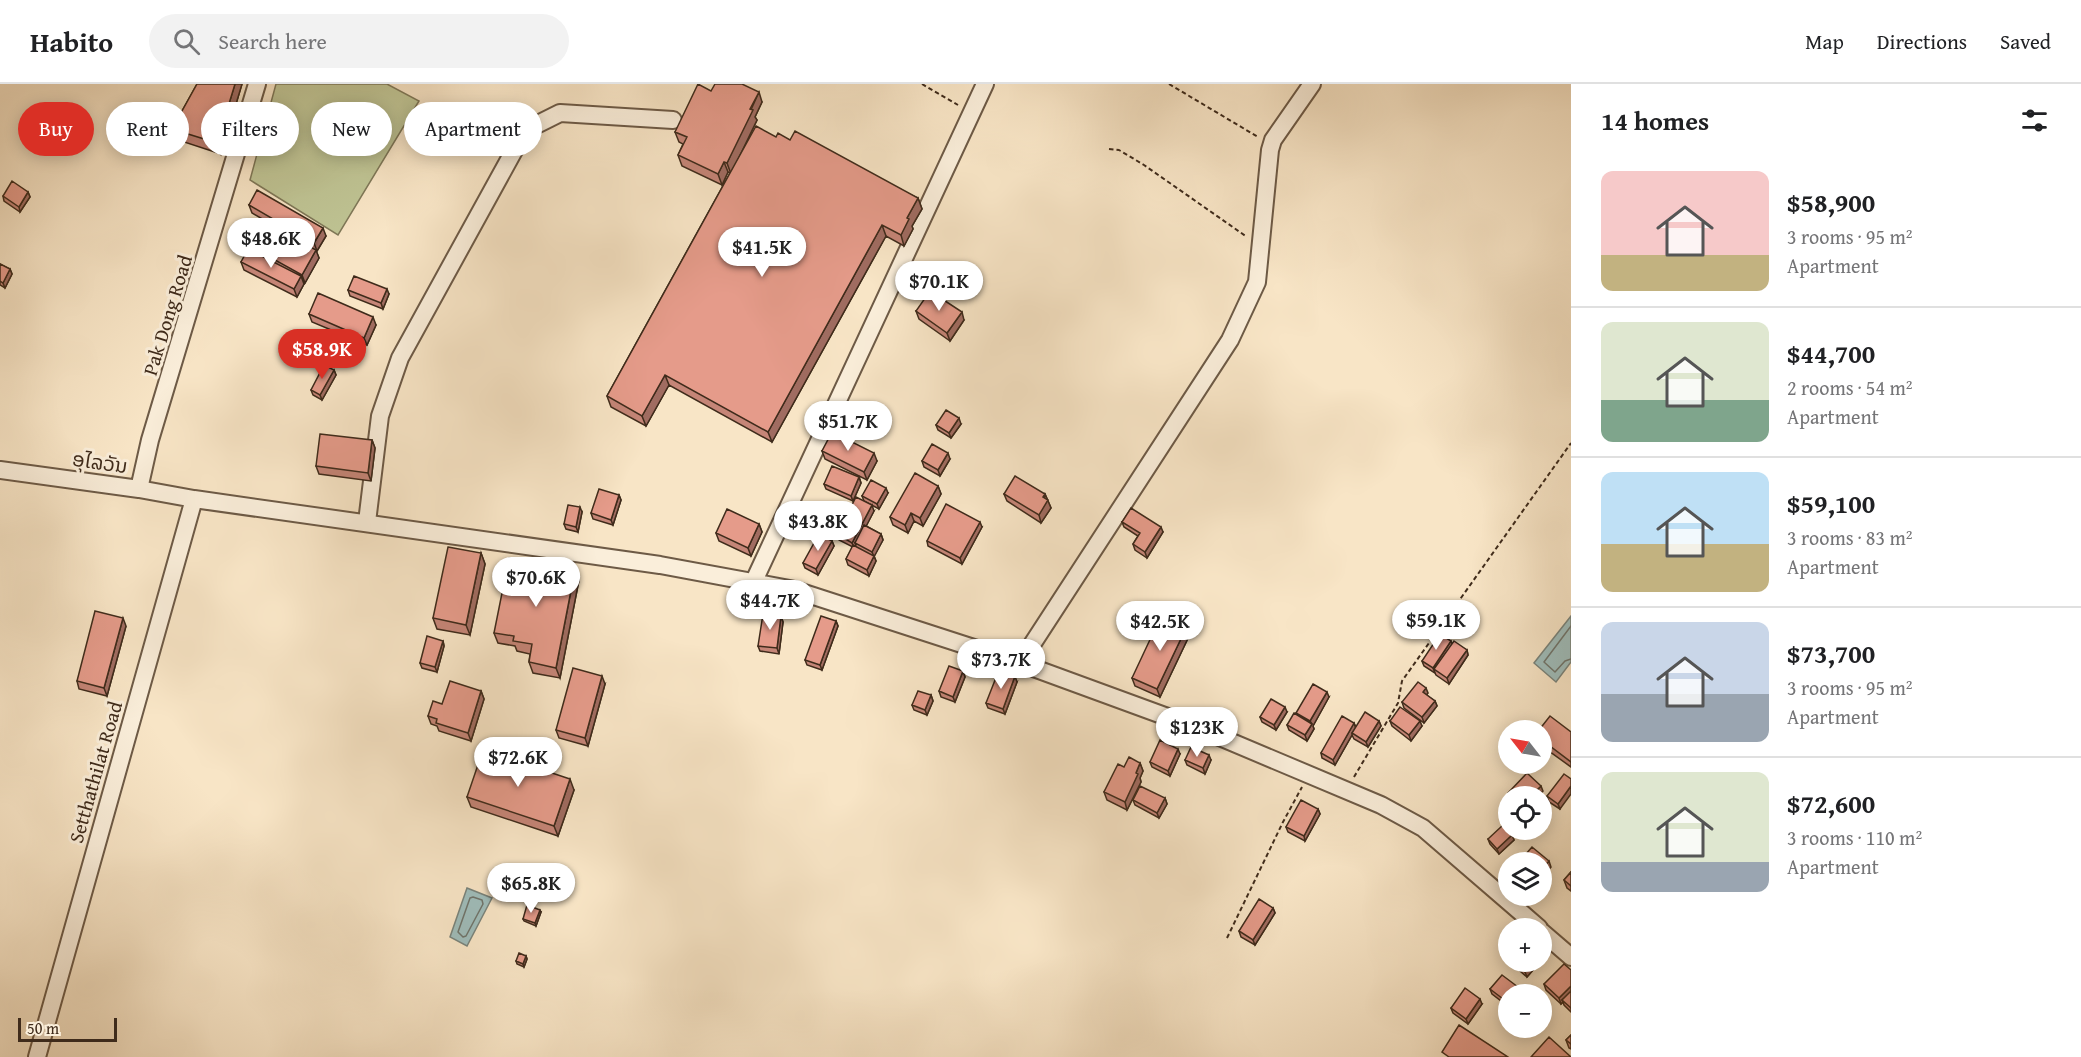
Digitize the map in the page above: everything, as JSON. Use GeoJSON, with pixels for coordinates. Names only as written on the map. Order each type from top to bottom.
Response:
{"type":"FeatureCollection","features":[{"type":"Feature","properties":{"kind":"street","name":"Pak Dong Road"},"geometry":{"type":"LineString","coordinates":[[138,489],[150,440],[258,84]]}},
{"type":"Feature","properties":{"kind":"street"},"geometry":{"type":"LineString","coordinates":[[754,582],[985,84]]}},
{"type":"Feature","properties":{"kind":"street"},"geometry":{"type":"LineString","coordinates":[[1020,663],[1230,340],[1257,282],[1270,150],[1273,140],[1312,84]]}},
{"type":"Feature","properties":{"kind":"street"},"geometry":{"type":"LineString","coordinates":[[366,522],[380,416],[400,358],[516,147],[532,127],[560,113],[673,120]]}},
{"type":"Feature","properties":{"kind":"street","name":"ອຸໄລວັນ"},"geometry":{"type":"LineString","coordinates":[[0,470],[648,563],[795,590],[1020,663],[1203,730],[1381,805],[1423,828],[1527,918]]}},
{"type":"Feature","properties":{"kind":"street","name":"Setthathilat Road"},"geometry":{"type":"LineString","coordinates":[[37,1057],[194,499]]}},
{"type":"Feature","properties":{"kind":"street"},"geometry":{"type":"LineString","coordinates":[[1552,941],[1571,957]]}},
{"type":"Feature","properties":{"kind":"path"},"geometry":{"type":"LineString","coordinates":[[922,84],[972,113]]}},
{"type":"Feature","properties":{"kind":"path"},"geometry":{"type":"LineString","coordinates":[[1169,84],[1258,137],[1270,150]]}},
{"type":"Feature","properties":{"kind":"path"},"geometry":{"type":"LineString","coordinates":[[1109,149],[1119,150],[1144,165],[1260,246]]}},
{"type":"Feature","properties":{"kind":"path"},"geometry":{"type":"LineString","coordinates":[[1348,791],[1398,703],[1402,681],[1571,443]]}},
{"type":"Feature","properties":{"kind":"path"},"geometry":{"type":"LineString","coordinates":[[1227,938],[1309,774]]}},
{"type":"Feature","properties":{"kind":"green space"},"geometry":{"type":"Polygon","coordinates":[[[276,84],[387,84],[419,101],[404,102],[404,126],[392,146],[392,102],[311,102],[311,156],[386,156],[338,235],[250,180],[256,156],[299,156],[299,102],[271,102],[276,84]]]}},
{"type":"Feature","properties":{"kind":"water"},"geometry":{"type":"Polygon","coordinates":[[[1571,616],[1571,662],[1556,682],[1534,663],[1571,616]]]}},
{"type":"Feature","properties":{"kind":"water"},"geometry":{"type":"Polygon","coordinates":[[[467,888],[492,898],[467,946],[450,937],[467,888]]]}},
{"type":"Feature","properties":{"kind":"building"},"geometry":{"type":"Polygon","coordinates":[[[197,84],[235,84],[230,102],[201,102],[201,138],[189,134],[189,102],[187,102],[197,84]]]}},
{"type":"Feature","properties":{"kind":"building"},"geometry":{"type":"Polygon","coordinates":[[[698,84],[711,91],[715,84],[742,84],[759,92],[750,109],[753,110],[727,163],[724,162],[718,174],[678,155],[687,137],[675,132],[698,84]]]}},
{"type":"Feature","properties":{"kind":"building"},"geometry":{"type":"Polygon","coordinates":[[[756,126],[776,137],[778,133],[790,140],[795,131],[918,198],[901,235],[882,225],[768,432],[665,375],[642,416],[607,396],[756,126]]]}},
{"type":"Feature","properties":{"kind":"building"},"geometry":{"type":"Polygon","coordinates":[[[12,181],[28,192],[19,207],[3,196],[12,181]]]}},
{"type":"Feature","properties":{"kind":"building"},"geometry":{"type":"Polygon","coordinates":[[[257,190],[323,228],[314,243],[249,205],[257,190]]]}},
{"type":"Feature","properties":{"kind":"building"},"geometry":{"type":"Polygon","coordinates":[[[271,225],[316,250],[302,275],[257,250],[260,243],[255,241],[262,228],[268,231],[271,225]]]}},
{"type":"Feature","properties":{"kind":"building"},"geometry":{"type":"Polygon","coordinates":[[[248,249],[301,276],[294,289],[241,262],[248,249]]]}},
{"type":"Feature","properties":{"kind":"building"},"geometry":{"type":"Polygon","coordinates":[[[0,264],[10,269],[3,283],[0,281],[0,264]]]}},
{"type":"Feature","properties":{"kind":"building"},"geometry":{"type":"Polygon","coordinates":[[[354,276],[387,289],[381,303],[348,290],[354,276]]]}},
{"type":"Feature","properties":{"kind":"building"},"geometry":{"type":"Polygon","coordinates":[[[930,291],[962,312],[947,333],[916,311],[930,291]]]}},
{"type":"Feature","properties":{"kind":"building"},"geometry":{"type":"Polygon","coordinates":[[[318,293],[373,317],[364,338],[309,314],[318,293]]]}},
{"type":"Feature","properties":{"kind":"building"},"geometry":{"type":"Polygon","coordinates":[[[324,365],[334,370],[320,395],[311,390],[324,365]]]}},
{"type":"Feature","properties":{"kind":"building"},"geometry":{"type":"Polygon","coordinates":[[[946,410],[959,418],[949,433],[936,425],[946,410]]]}},
{"type":"Feature","properties":{"kind":"building"},"geometry":{"type":"Polygon","coordinates":[[[832,432],[874,453],[864,472],[822,451],[832,432]]]}},
{"type":"Feature","properties":{"kind":"building"},"geometry":{"type":"Polygon","coordinates":[[[320,434],[372,440],[368,473],[316,466],[320,434]]]}},
{"type":"Feature","properties":{"kind":"building"},"geometry":{"type":"Polygon","coordinates":[[[932,444],[948,453],[938,470],[922,461],[932,444]]]}},
{"type":"Feature","properties":{"kind":"building"},"geometry":{"type":"Polygon","coordinates":[[[832,466],[859,477],[851,496],[824,484],[832,466]]]}},
{"type":"Feature","properties":{"kind":"building"},"geometry":{"type":"Polygon","coordinates":[[[915,473],[938,486],[920,518],[911,513],[905,525],[890,517],[915,473]]]}},
{"type":"Feature","properties":{"kind":"building"},"geometry":{"type":"Polygon","coordinates":[[[1015,476],[1045,494],[1043,497],[1048,500],[1039,515],[1004,494],[1015,476]]]}},
{"type":"Feature","properties":{"kind":"building"},"geometry":{"type":"Polygon","coordinates":[[[871,480],[886,488],[877,504],[862,496],[871,480]]]}},
{"type":"Feature","properties":{"kind":"building"},"geometry":{"type":"Polygon","coordinates":[[[599,489],[619,495],[611,520],[591,513],[599,489]]]}},
{"type":"Feature","properties":{"kind":"building"},"geometry":{"type":"Polygon","coordinates":[[[856,497],[872,505],[852,543],[837,534],[856,497]]]}},
{"type":"Feature","properties":{"kind":"building"},"geometry":{"type":"Polygon","coordinates":[[[946,504],[980,522],[960,558],[927,541],[946,504]]]}},
{"type":"Feature","properties":{"kind":"building"},"geometry":{"type":"Polygon","coordinates":[[[568,505],[580,507],[576,527],[564,524],[568,505]]]}},
{"type":"Feature","properties":{"kind":"building"},"geometry":{"type":"Polygon","coordinates":[[[1131,508],[1161,527],[1145,552],[1133,544],[1140,533],[1122,522],[1131,508]]]}},
{"type":"Feature","properties":{"kind":"building"},"geometry":{"type":"Polygon","coordinates":[[[727,509],[759,524],[748,548],[716,533],[727,509]]]}},
{"type":"Feature","properties":{"kind":"building"},"geometry":{"type":"Polygon","coordinates":[[[864,525],[881,534],[872,552],[855,543],[864,525]]]}},
{"type":"Feature","properties":{"kind":"building"},"geometry":{"type":"Polygon","coordinates":[[[819,534],[832,541],[816,569],[803,563],[819,534]]]}},
{"type":"Feature","properties":{"kind":"building"},"geometry":{"type":"Polygon","coordinates":[[[853,545],[874,556],[867,570],[846,559],[853,545]]]}},
{"type":"Feature","properties":{"kind":"building"},"geometry":{"type":"Polygon","coordinates":[[[448,547],[481,553],[466,625],[433,618],[448,547]]]}},
{"type":"Feature","properties":{"kind":"building"},"geometry":{"type":"Polygon","coordinates":[[[509,558],[575,570],[556,668],[529,662],[532,644],[513,641],[514,636],[494,633],[509,558]]]}},
{"type":"Feature","properties":{"kind":"building"},"geometry":{"type":"Polygon","coordinates":[[[95,611],[123,618],[104,688],[77,681],[95,611]]]}},
{"type":"Feature","properties":{"kind":"building"},"geometry":{"type":"Polygon","coordinates":[[[763,614],[781,616],[777,648],[758,646],[763,614]]]}},
{"type":"Feature","properties":{"kind":"building"},"geometry":{"type":"Polygon","coordinates":[[[1162,614],[1187,626],[1157,689],[1132,678],[1162,614]]]}},
{"type":"Feature","properties":{"kind":"building"},"geometry":{"type":"Polygon","coordinates":[[[821,616],[836,621],[820,665],[805,660],[821,616]]]}},
{"type":"Feature","properties":{"kind":"building"},"geometry":{"type":"Polygon","coordinates":[[[1440,634],[1451,641],[1433,668],[1422,661],[1440,634]]]}},
{"type":"Feature","properties":{"kind":"building"},"geometry":{"type":"Polygon","coordinates":[[[427,636],[443,641],[435,667],[420,663],[427,636]]]}},
{"type":"Feature","properties":{"kind":"building"},"geometry":{"type":"Polygon","coordinates":[[[1454,641],[1467,650],[1447,678],[1434,669],[1454,641]]]}},
{"type":"Feature","properties":{"kind":"building"},"geometry":{"type":"Polygon","coordinates":[[[949,666],[963,671],[953,697],[939,691],[949,666]]]}},
{"type":"Feature","properties":{"kind":"building"},"geometry":{"type":"Polygon","coordinates":[[[573,668],[602,676],[585,738],[556,730],[573,668]]]}},
{"type":"Feature","properties":{"kind":"building"},"geometry":{"type":"Polygon","coordinates":[[[999,670],[1015,676],[1003,709],[986,703],[999,670]]]}},
{"type":"Feature","properties":{"kind":"building"},"geometry":{"type":"Polygon","coordinates":[[[450,681],[481,691],[468,733],[436,723],[437,719],[428,716],[433,701],[442,704],[450,681]]]}},
{"type":"Feature","properties":{"kind":"building"},"geometry":{"type":"Polygon","coordinates":[[[1418,682],[1426,688],[1423,692],[1435,701],[1422,717],[1402,702],[1418,682]]]}},
{"type":"Feature","properties":{"kind":"building"},"geometry":{"type":"Polygon","coordinates":[[[1313,684],[1327,692],[1310,721],[1296,713],[1313,684]]]}},
{"type":"Feature","properties":{"kind":"building"},"geometry":{"type":"Polygon","coordinates":[[[918,691],[931,695],[925,710],[912,705],[918,691]]]}},
{"type":"Feature","properties":{"kind":"building"},"geometry":{"type":"Polygon","coordinates":[[[1271,699],[1285,707],[1274,725],[1260,717],[1271,699]]]}},
{"type":"Feature","properties":{"kind":"building"},"geometry":{"type":"Polygon","coordinates":[[[1400,707],[1420,721],[1409,735],[1390,721],[1400,707]]]}},
{"type":"Feature","properties":{"kind":"building"},"geometry":{"type":"Polygon","coordinates":[[[1365,712],[1379,721],[1366,742],[1352,733],[1365,712]]]}},
{"type":"Feature","properties":{"kind":"building"},"geometry":{"type":"Polygon","coordinates":[[[1294,713],[1312,724],[1305,735],[1287,725],[1294,713]]]}},
{"type":"Feature","properties":{"kind":"building"},"geometry":{"type":"Polygon","coordinates":[[[1342,716],[1354,723],[1333,760],[1321,753],[1342,716]]]}},
{"type":"Feature","properties":{"kind":"building"},"geometry":{"type":"Polygon","coordinates":[[[1550,716],[1571,732],[1571,762],[1552,748],[1552,720],[1547,720],[1550,716]]]}},
{"type":"Feature","properties":{"kind":"building"},"geometry":{"type":"Polygon","coordinates":[[[1160,740],[1178,749],[1168,771],[1150,762],[1160,740]]]}},
{"type":"Feature","properties":{"kind":"building"},"geometry":{"type":"Polygon","coordinates":[[[1191,747],[1209,755],[1203,768],[1185,760],[1191,747]]]}},
{"type":"Feature","properties":{"kind":"building"},"geometry":{"type":"Polygon","coordinates":[[[483,750],[570,779],[554,826],[467,797],[483,750]]]}},
{"type":"Feature","properties":{"kind":"building"},"geometry":{"type":"Polygon","coordinates":[[[1129,757],[1140,763],[1136,773],[1138,774],[1125,802],[1104,792],[1118,764],[1124,767],[1129,757]]]}},
{"type":"Feature","properties":{"kind":"building"},"geometry":{"type":"Polygon","coordinates":[[[1528,774],[1541,786],[1515,786],[1528,774]]]}},
{"type":"Feature","properties":{"kind":"building"},"geometry":{"type":"Polygon","coordinates":[[[1564,774],[1571,779],[1571,786],[1558,804],[1552,800],[1552,790],[1564,774]]]}},
{"type":"Feature","properties":{"kind":"building"},"geometry":{"type":"Polygon","coordinates":[[[1140,786],[1165,798],[1157,813],[1133,800],[1140,786]]]}},
{"type":"Feature","properties":{"kind":"building"},"geometry":{"type":"Polygon","coordinates":[[[1301,800],[1318,809],[1304,836],[1286,827],[1301,800]]]}},
{"type":"Feature","properties":{"kind":"building"},"geometry":{"type":"Polygon","coordinates":[[[1498,830],[1498,840],[1507,840],[1497,849],[1488,839],[1498,830]]]}},
{"type":"Feature","properties":{"kind":"building"},"geometry":{"type":"Polygon","coordinates":[[[1532,847],[1538,852],[1528,852],[1532,847]]]}},
{"type":"Feature","properties":{"kind":"building"},"geometry":{"type":"Polygon","coordinates":[[[1571,872],[1571,886],[1564,880],[1571,872]]]}},
{"type":"Feature","properties":{"kind":"building"},"geometry":{"type":"Polygon","coordinates":[[[1259,899],[1273,908],[1253,940],[1239,931],[1259,899]]]}},
{"type":"Feature","properties":{"kind":"building"},"geometry":{"type":"Polygon","coordinates":[[[527,905],[540,910],[535,923],[523,919],[527,905]]]}},
{"type":"Feature","properties":{"kind":"building"},"geometry":{"type":"Polygon","coordinates":[[[519,953],[526,956],[523,964],[516,961],[519,953]]]}},
{"type":"Feature","properties":{"kind":"building"},"geometry":{"type":"Polygon","coordinates":[[[1564,964],[1571,970],[1571,986],[1559,998],[1552,991],[1552,984],[1544,984],[1564,964]]]}},
{"type":"Feature","properties":{"kind":"building"},"geometry":{"type":"Polygon","coordinates":[[[1502,975],[1514,984],[1498,984],[1498,995],[1490,989],[1502,975]]]}},
{"type":"Feature","properties":{"kind":"building"},"geometry":{"type":"Polygon","coordinates":[[[1465,988],[1480,999],[1466,1019],[1451,1008],[1465,988]]]}},
{"type":"Feature","properties":{"kind":"building"},"geometry":{"type":"Polygon","coordinates":[[[1571,991],[1571,1008],[1562,1000],[1571,991]]]}},
{"type":"Feature","properties":{"kind":"building"},"geometry":{"type":"Polygon","coordinates":[[[1459,1025],[1508,1057],[1449,1057],[1442,1052],[1459,1025]]]}},
{"type":"Feature","properties":{"kind":"building"},"geometry":{"type":"Polygon","coordinates":[[[1550,1038],[1571,1057],[1531,1057],[1550,1038]]]}}]}
